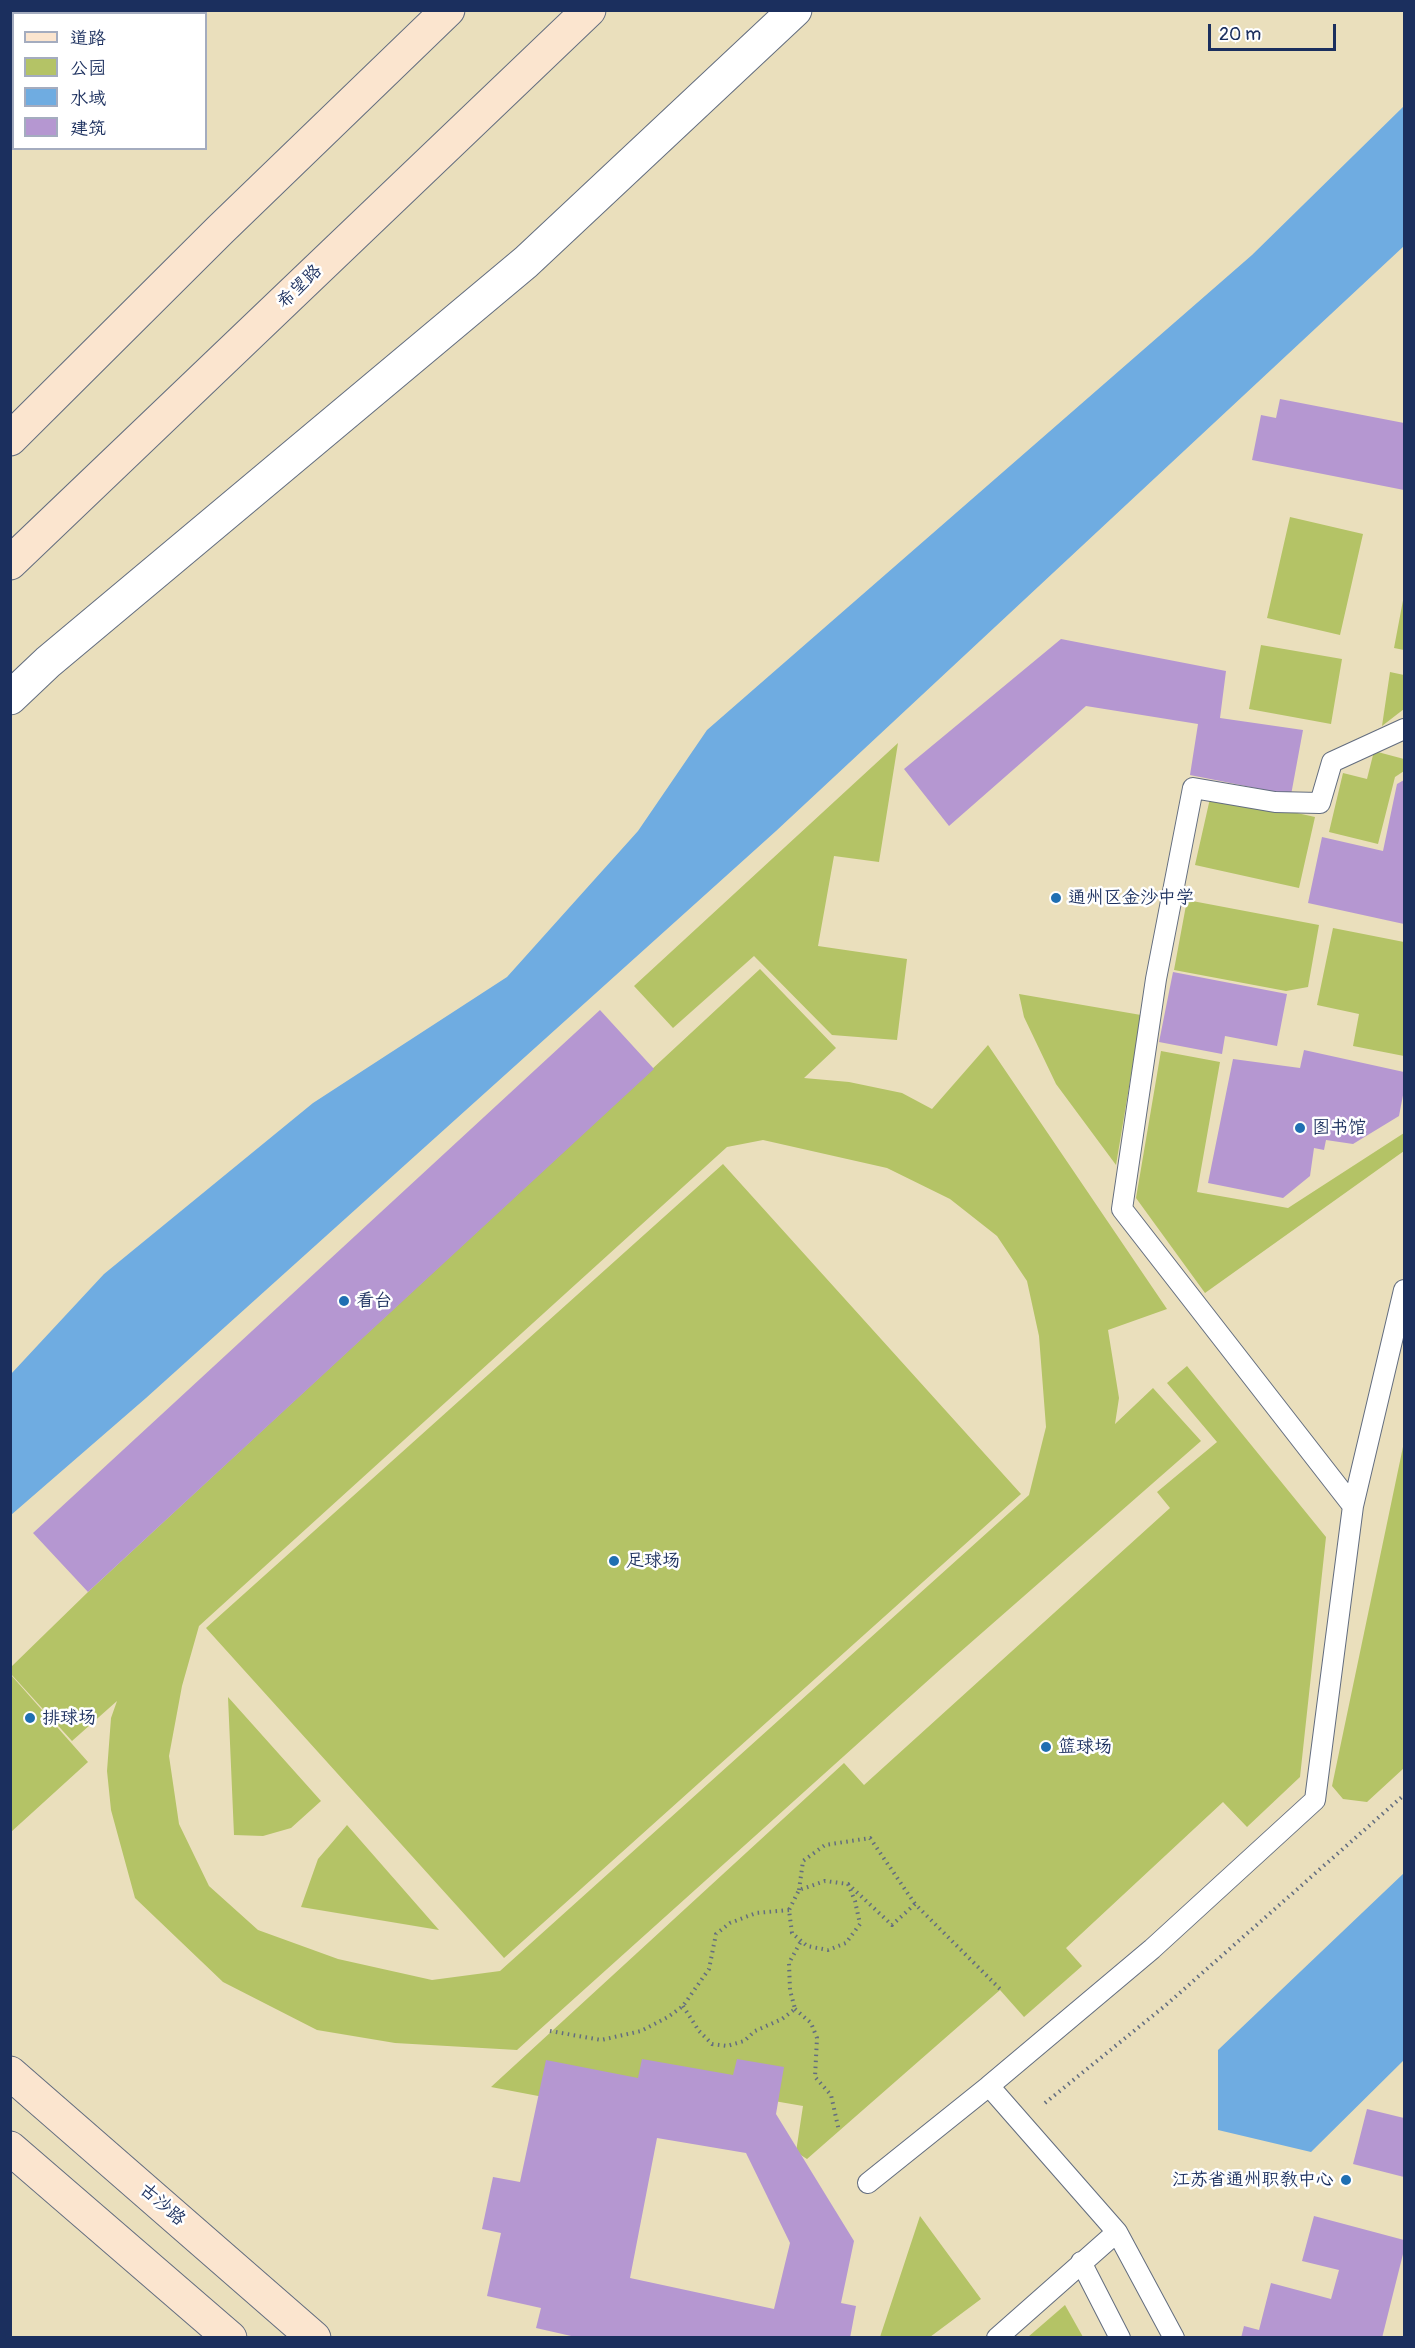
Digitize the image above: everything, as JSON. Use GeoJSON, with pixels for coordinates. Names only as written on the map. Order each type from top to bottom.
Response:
{"type":"FeatureCollection","features":[{"type":"Feature","properties":{"kind":"main road"},"geometry":{"type":"LineString","coordinates":[[10,439],[220,230],[448,10]]}},
{"type":"Feature","properties":{"kind":"main road","name":"希望路"},"geometry":{"type":"LineString","coordinates":[[10,563],[589,10]]}},
{"type":"Feature","properties":{"kind":"main road","name":"古沙路"},"geometry":{"type":"LineString","coordinates":[[10,2073],[314,2337]]}},
{"type":"Feature","properties":{"kind":"main road"},"geometry":{"type":"LineString","coordinates":[[10,2148],[230,2337]]}},
{"type":"Feature","properties":{"kind":"street"},"geometry":{"type":"LineString","coordinates":[[10,698],[48,662],[526,262],[795,10]]}},
{"type":"Feature","properties":{"kind":"lane"},"geometry":{"type":"LineString","coordinates":[[1353,1506],[1122,1209],[1156,979],[1193,788],[1275,802],[1320,803],[1332,762],[1404,729]]}},
{"type":"Feature","properties":{"kind":"lane"},"geometry":{"type":"LineString","coordinates":[[868,2183],[989,2086],[1152,1949],[1315,1800],[1353,1506],[1404,1290]]}},
{"type":"Feature","properties":{"kind":"lane"},"geometry":{"type":"LineString","coordinates":[[989,2086],[1117,2232],[1174,2337]]}},
{"type":"Feature","properties":{"kind":"lane"},"geometry":{"type":"LineString","coordinates":[[997,2337],[1117,2232]]}},
{"type":"Feature","properties":{"kind":"lane"},"geometry":{"type":"LineString","coordinates":[[1081,2262],[1120,2337]]}},
{"type":"Feature","properties":{"kind":"path"},"geometry":{"type":"LineString","coordinates":[[1021,2122],[1166,2005],[1404,1795]]}},
{"type":"Feature","properties":{"kind":"path"},"geometry":{"type":"LineString","coordinates":[[848,1884],[855,1901],[860,1924],[846,1943],[828,1950],[807,1946],[792,1933],[789,1910],[799,1890],[803,1861],[825,1845],[870,1838],[915,1904],[1001,1990]]}},
{"type":"Feature","properties":{"kind":"path"},"geometry":{"type":"LineString","coordinates":[[799,1890],[825,1881],[848,1884],[892,1926],[915,1904]]}},
{"type":"Feature","properties":{"kind":"path"},"geometry":{"type":"LineString","coordinates":[[550,2031],[602,2040],[620,2038],[650,2026],[683,2006],[709,1970],[716,1934],[730,1923],[756,1913],[789,1910]]}},
{"type":"Feature","properties":{"kind":"path"},"geometry":{"type":"LineString","coordinates":[[801,1941],[789,1963],[790,1990],[795,2009],[812,2023],[817,2038],[815,2076],[831,2095],[839,2131]]}},
{"type":"Feature","properties":{"kind":"path"},"geometry":{"type":"LineString","coordinates":[[683,2006],[699,2031],[712,2044],[727,2046],[744,2041],[754,2031],[782,2019],[795,2009]]}},
{"type":"Feature","properties":{"kind":"green space"},"geometry":{"type":"Polygon","coordinates":[[[1290,517],[1363,534],[1340,635],[1267,618],[1290,517]]]}},
{"type":"Feature","properties":{"kind":"green space"},"geometry":{"type":"Polygon","coordinates":[[[1404,595],[1404,650],[1394,648],[1404,595]]]}},
{"type":"Feature","properties":{"kind":"green space"},"geometry":{"type":"Polygon","coordinates":[[[1261,645],[1342,659],[1331,724],[1249,709],[1261,645]]]}},
{"type":"Feature","properties":{"kind":"green space"},"geometry":{"type":"Polygon","coordinates":[[[1390,672],[1404,675],[1404,709],[1382,726],[1390,672]]]}},
{"type":"Feature","properties":{"kind":"green space"},"geometry":{"type":"Polygon","coordinates":[[[898,743],[879,862],[834,856],[818,946],[907,959],[897,1040],[832,1035],[754,956],[673,1028],[634,986],[898,743]]]}},
{"type":"Feature","properties":{"kind":"green space"},"geometry":{"type":"Polygon","coordinates":[[[1374,751],[1404,759],[1404,771],[1395,777],[1378,844],[1329,832],[1343,773],[1367,779],[1374,751]]]}},
{"type":"Feature","properties":{"kind":"green space"},"geometry":{"type":"Polygon","coordinates":[[[1211,794],[1315,817],[1299,888],[1195,865],[1211,794]]]}},
{"type":"Feature","properties":{"kind":"green space"},"geometry":{"type":"Polygon","coordinates":[[[1187,900],[1319,925],[1308,987],[1286,991],[1174,970],[1187,900]]]}},
{"type":"Feature","properties":{"kind":"green space"},"geometry":{"type":"Polygon","coordinates":[[[1333,928],[1404,942],[1404,1056],[1353,1046],[1359,1014],[1317,1005],[1333,928]]]}},
{"type":"Feature","properties":{"kind":"green space"},"geometry":{"type":"Polygon","coordinates":[[[760,969],[836,1048],[804,1078],[849,1082],[902,1093],[932,1109],[988,1045],[1167,1309],[1108,1330],[1119,1398],[1115,1424],[1153,1388],[1201,1441],[943,1667],[517,2050],[395,2043],[317,2030],[223,1982],[135,1898],[111,1810],[107,1771],[111,1718],[117,1701],[72,1741],[11,1674],[11,1667],[88,1592],[760,969]],[[763,1140],[727,1147],[199,1626],[182,1686],[169,1756],[179,1824],[209,1886],[258,1930],[338,1959],[432,1980],[500,1971],[1029,1495],[1046,1427],[1039,1336],[1027,1281],[997,1236],[950,1199],[887,1168],[763,1140]]]}},
{"type":"Feature","properties":{"kind":"green space"},"geometry":{"type":"Polygon","coordinates":[[[1019,994],[1141,1015],[1116,1165],[1056,1084],[1024,1017],[1019,994]]]}},
{"type":"Feature","properties":{"kind":"green space"},"geometry":{"type":"Polygon","coordinates":[[[1161,1051],[1220,1062],[1197,1192],[1288,1208],[1404,1133],[1404,1151],[1205,1293],[1136,1198],[1161,1051]]]}},
{"type":"Feature","properties":{"kind":"green space","name":"足球场"},"geometry":{"type":"Polygon","coordinates":[[[723,1164],[1021,1494],[504,1958],[206,1628],[723,1164]]]}},
{"type":"Feature","properties":{"kind":"green space"},"geometry":{"type":"Polygon","coordinates":[[[1187,1366],[1326,1537],[1300,1777],[1247,1827],[1223,1802],[1066,1948],[1082,1966],[1024,2017],[1000,1990],[807,2159],[796,2152],[803,2106],[693,2087],[575,2103],[491,2087],[844,1763],[864,1785],[1170,1508],[1157,1492],[1217,1442],[1167,1383],[1187,1366]]]}},
{"type":"Feature","properties":{"kind":"green space"},"geometry":{"type":"Polygon","coordinates":[[[1404,1442],[1404,1768],[1367,1802],[1343,1799],[1332,1786],[1404,1442]]]}},
{"type":"Feature","properties":{"kind":"green space","name":"排球场"},"geometry":{"type":"Polygon","coordinates":[[[11,1675],[88,1762],[10,1832],[11,1675]]]}},
{"type":"Feature","properties":{"kind":"green space"},"geometry":{"type":"Polygon","coordinates":[[[228,1697],[321,1801],[291,1828],[263,1836],[234,1835],[228,1697]]]}},
{"type":"Feature","properties":{"kind":"green space"},"geometry":{"type":"Polygon","coordinates":[[[347,1825],[439,1930],[301,1907],[318,1859],[347,1825]]]}},
{"type":"Feature","properties":{"kind":"green space"},"geometry":{"type":"Polygon","coordinates":[[[920,2216],[981,2299],[930,2337],[880,2337],[920,2216]]]}},
{"type":"Feature","properties":{"kind":"green space"},"geometry":{"type":"Polygon","coordinates":[[[1065,2305],[1083,2337],[1028,2337],[1065,2305]]]}},
{"type":"Feature","properties":{"kind":"water"},"geometry":{"type":"Polygon","coordinates":[[[1404,106],[1404,246],[776,831],[146,1398],[11,1515],[11,1374],[104,1274],[313,1103],[507,977],[638,831],[707,730],[1252,255],[1404,106]]]}},
{"type":"Feature","properties":{"kind":"water"},"geometry":{"type":"Polygon","coordinates":[[[1404,1873],[1404,2060],[1311,2152],[1218,2130],[1218,2050],[1404,1873]]]}},
{"type":"Feature","properties":{"kind":"building"},"geometry":{"type":"Polygon","coordinates":[[[1280,399],[1404,423],[1404,490],[1252,460],[1261,415],[1276,418],[1280,399]]]}},
{"type":"Feature","properties":{"kind":"building"},"geometry":{"type":"Polygon","coordinates":[[[1061,639],[1226,671],[1220,718],[1303,730],[1291,795],[1190,775],[1198,724],[1086,706],[949,826],[904,769],[1061,639]]]}},
{"type":"Feature","properties":{"kind":"building"},"geometry":{"type":"Polygon","coordinates":[[[1404,780],[1404,924],[1308,903],[1322,837],[1383,851],[1397,784],[1404,780]]]}},
{"type":"Feature","properties":{"kind":"building"},"geometry":{"type":"Polygon","coordinates":[[[1173,972],[1287,994],[1277,1046],[1225,1036],[1222,1054],[1159,1042],[1173,972]]]}},
{"type":"Feature","properties":{"kind":"building","name":"看台"},"geometry":{"type":"Polygon","coordinates":[[[600,1010],[654,1069],[88,1592],[33,1533],[600,1010]]]}},
{"type":"Feature","properties":{"kind":"building","name":"图书馆"},"geometry":{"type":"Polygon","coordinates":[[[1304,1050],[1404,1072],[1404,1090],[1399,1116],[1353,1144],[1326,1140],[1324,1150],[1314,1148],[1310,1176],[1283,1198],[1208,1183],[1233,1059],[1300,1068],[1304,1050]]]}},
{"type":"Feature","properties":{"kind":"building"},"geometry":{"type":"Polygon","coordinates":[[[642,2059],[733,2075],[737,2059],[784,2067],[776,2114],[854,2241],[841,2303],[856,2306],[850,2338],[580,2338],[536,2328],[541,2308],[487,2296],[501,2233],[482,2229],[493,2177],[520,2182],[546,2060],[638,2078],[642,2059]],[[657,2138],[630,2278],[774,2309],[790,2243],[746,2153],[657,2138]]]}},
{"type":"Feature","properties":{"kind":"building"},"geometry":{"type":"Polygon","coordinates":[[[1367,2109],[1404,2118],[1404,2177],[1353,2164],[1367,2109]]]}},
{"type":"Feature","properties":{"kind":"building"},"geometry":{"type":"Polygon","coordinates":[[[1314,2216],[1404,2240],[1404,2250],[1382,2338],[1241,2338],[1244,2326],[1259,2330],[1271,2283],[1331,2299],[1339,2270],[1302,2261],[1314,2216]]]}},
{"type":"Feature","properties":{"kind":"place","name":"通州区金沙中学"},"geometry":{"type":"Point","coordinates":[1056,898]}},
{"type":"Feature","properties":{"kind":"place","name":"图书馆"},"geometry":{"type":"Point","coordinates":[1300,1128]}},
{"type":"Feature","properties":{"kind":"place","name":"看台"},"geometry":{"type":"Point","coordinates":[344,1301]}},
{"type":"Feature","properties":{"kind":"place","name":"足球场"},"geometry":{"type":"Point","coordinates":[614,1561]}},
{"type":"Feature","properties":{"kind":"place","name":"排球场"},"geometry":{"type":"Point","coordinates":[30,1718]}},
{"type":"Feature","properties":{"kind":"place","name":"篮球场"},"geometry":{"type":"Point","coordinates":[1046,1747]}},
{"type":"Feature","properties":{"kind":"place","name":"江苏省通州职教中心"},"geometry":{"type":"Point","coordinates":[1346,2180]}}]}
